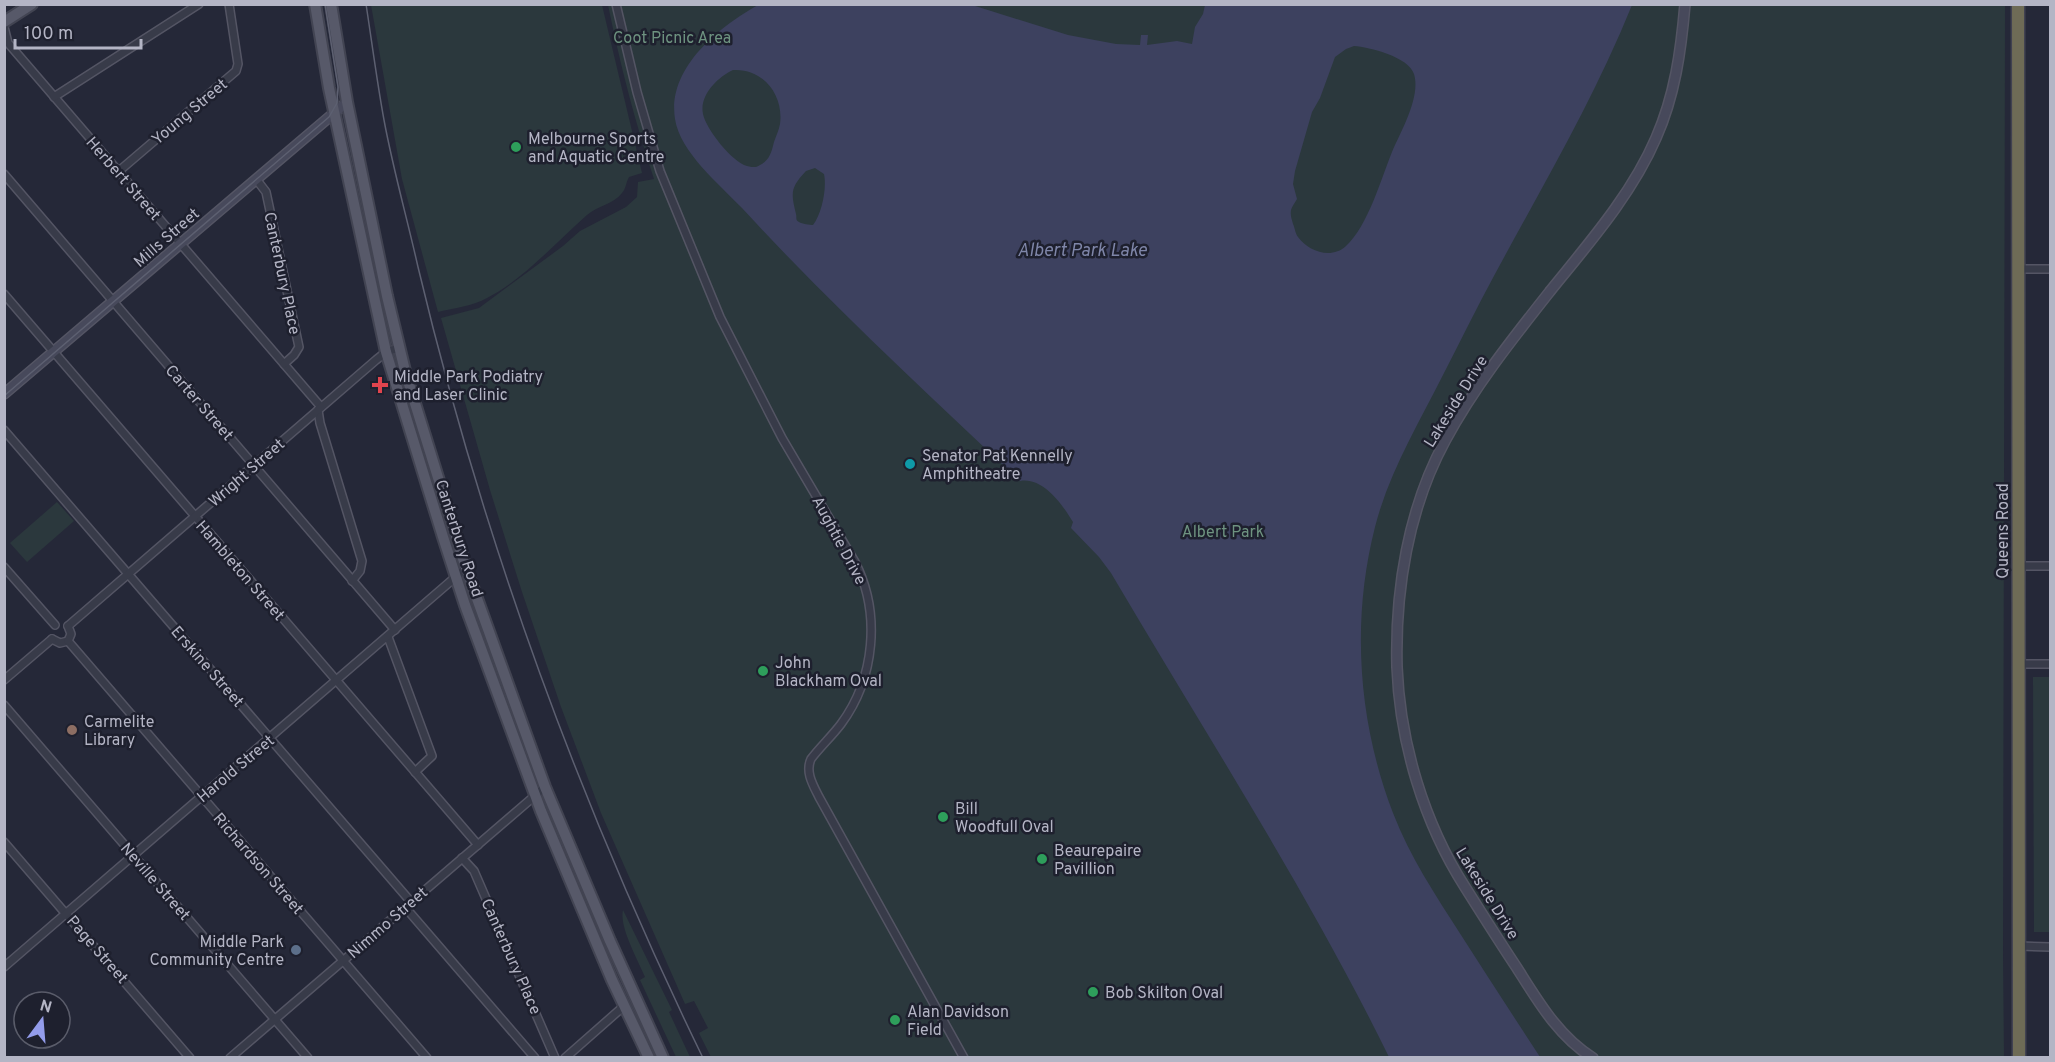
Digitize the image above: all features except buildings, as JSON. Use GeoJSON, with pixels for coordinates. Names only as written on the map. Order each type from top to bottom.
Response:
{"type":"FeatureCollection","features":[{"type":"Feature","properties":{"kind":"highway","name":"Queens Road"},"geometry":{"type":"LineString","coordinates":[[2018,4],[2019,1058]]}},
{"type":"Feature","properties":{"kind":"main road"},"geometry":{"type":"LineString","coordinates":[[4,22],[32,4]]}},
{"type":"Feature","properties":{"kind":"main road","name":"Canterbury Road"},"geometry":{"type":"LineString","coordinates":[[315,4],[334,112],[386,352],[456,577],[535,796],[624,1006],[649,1058]]}},
{"type":"Feature","properties":{"kind":"main road","name":"Canterbury Road"},"geometry":{"type":"LineString","coordinates":[[331,4],[347,102],[399,348],[466,568],[545,787],[619,962],[663,1058]]}},
{"type":"Feature","properties":{"kind":"street"},"geometry":{"type":"LineString","coordinates":[[54,97],[199,4]]}},
{"type":"Feature","properties":{"kind":"street","name":"Young Street"},"geometry":{"type":"LineString","coordinates":[[119,171],[236,71],[238,64],[229,4]]}},
{"type":"Feature","properties":{"kind":"street","name":"Aughtie Drive"},"geometry":{"type":"LineString","coordinates":[[616,4],[651,141],[672,202],[720,317],[782,438],[852,556],[864,581],[869,599],[872,631],[858,694],[845,718],[811,759],[808,765],[810,776],[964,1058]]}},
{"type":"Feature","properties":{"kind":"street","name":"Lakeside Drive"},"geometry":{"type":"LineString","coordinates":[[1593,1058],[1577,1047],[1551,1021],[1460,880],[1436,835],[1418,785],[1404,729],[1398,681],[1398,614],[1404,565],[1416,514],[1424,488],[1444,442],[1484,379],[1603,224],[1638,174],[1652,148],[1670,101],[1681,51],[1685,4]]}},
{"type":"Feature","properties":{"kind":"street","name":"Herbert Street"},"geometry":{"type":"LineString","coordinates":[[4,27],[8,43],[320,409]]}},
{"type":"Feature","properties":{"kind":"street","name":"Mills Street"},"geometry":{"type":"LineString","coordinates":[[4,394],[347,102]]}},
{"type":"Feature","properties":{"kind":"street","name":"Carter Street"},"geometry":{"type":"LineString","coordinates":[[4,174],[395,630]]}},
{"type":"Feature","properties":{"kind":"street","name":"Canterbury Place"},"geometry":{"type":"LineString","coordinates":[[256,179],[266,192],[299,347],[284,364]]}},
{"type":"Feature","properties":{"kind":"street"},"geometry":{"type":"LineString","coordinates":[[2018,269],[2050,269]]}},
{"type":"Feature","properties":{"kind":"street","name":"Hambleton Street"},"geometry":{"type":"LineString","coordinates":[[4,294],[478,845]]}},
{"type":"Feature","properties":{"kind":"street","name":"Wright Street"},"geometry":{"type":"LineString","coordinates":[[68,626],[386,352],[399,348]]}},
{"type":"Feature","properties":{"kind":"street"},"geometry":{"type":"LineString","coordinates":[[320,409],[320,423],[362,561],[360,571],[352,581]]}},
{"type":"Feature","properties":{"kind":"street","name":"Erskine Street"},"geometry":{"type":"LineString","coordinates":[[4,430],[270,739],[535,1058]]}},
{"type":"Feature","properties":{"kind":"street"},"geometry":{"type":"LineString","coordinates":[[2019,566],[2050,566]]}},
{"type":"Feature","properties":{"kind":"street"},"geometry":{"type":"LineString","coordinates":[[4,567],[55,625]]}},
{"type":"Feature","properties":{"kind":"street","name":"Harold Street"},"geometry":{"type":"LineString","coordinates":[[4,967],[466,568]]}},
{"type":"Feature","properties":{"kind":"street"},"geometry":{"type":"LineString","coordinates":[[63,623],[68,626],[71,634],[68,641],[60,644],[52,639],[51,631],[55,625],[63,623]]}},
{"type":"Feature","properties":{"kind":"street"},"geometry":{"type":"LineString","coordinates":[[388,637],[432,756],[415,772]]}},
{"type":"Feature","properties":{"kind":"street"},"geometry":{"type":"LineString","coordinates":[[4,680],[52,639]]}},
{"type":"Feature","properties":{"kind":"street","name":"Richardson Street"},"geometry":{"type":"LineString","coordinates":[[68,641],[428,1058]]}},
{"type":"Feature","properties":{"kind":"street"},"geometry":{"type":"LineString","coordinates":[[2018,664],[2050,664]]}},
{"type":"Feature","properties":{"kind":"street","name":"Neville Street"},"geometry":{"type":"LineString","coordinates":[[4,705],[308,1058]]}},
{"type":"Feature","properties":{"kind":"street","name":"Nimmo Street"},"geometry":{"type":"LineString","coordinates":[[230,1058],[545,787]]}},
{"type":"Feature","properties":{"kind":"street","name":"Page Street"},"geometry":{"type":"LineString","coordinates":[[4,842],[190,1058]]}},
{"type":"Feature","properties":{"kind":"street","name":"Canterbury Place"},"geometry":{"type":"LineString","coordinates":[[462,858],[474,871],[555,1058]]}},
{"type":"Feature","properties":{"kind":"street"},"geometry":{"type":"LineString","coordinates":[[2019,946],[2050,947]]}},
{"type":"Feature","properties":{"kind":"street"},"geometry":{"type":"LineString","coordinates":[[565,1058],[624,1006]]}},
{"type":"Feature","properties":{"kind":"green space","name":"Melbourne Sports and Aquatic Centre"},"geometry":{"type":"Polygon","coordinates":[[[371,5],[602,5],[642,173],[629,177],[619,197],[587,215],[526,271],[500,290],[476,303],[438,312],[402,179],[371,5]]]}},
{"type":"Feature","properties":{"kind":"green space","name":"Albert Park"},"geometry":{"type":"Polygon","coordinates":[[[608,5],[2005,5],[2004,1057],[711,1057],[699,1033],[708,1028],[694,1001],[685,1004],[601,813],[561,707],[490,490],[441,318],[479,308],[580,231],[626,207],[637,197],[638,182],[654,179],[628,93],[608,5]]]}},
{"type":"Feature","properties":{"kind":"green space"},"geometry":{"type":"Polygon","coordinates":[[[57,502],[74,521],[27,562],[10,543],[57,502]]]}},
{"type":"Feature","properties":{"kind":"green space"},"geometry":{"type":"Polygon","coordinates":[[[2033,677],[2050,677],[2050,932],[2034,932],[2033,677]]]}},
{"type":"Feature","properties":{"kind":"green space"},"geometry":{"type":"Polygon","coordinates":[[[623,910],[672,1010],[669,1012],[690,1057],[676,1057],[640,980],[645,977],[626,934],[623,910]]]}},
{"type":"Feature","properties":{"kind":"water","name":"Albert Park Lake"},"geometry":{"type":"Polygon","coordinates":[[[758,5],[972,5],[1068,35],[1116,44],[1140,45],[1141,35],[1148,35],[1147,45],[1177,41],[1192,44],[1195,27],[1203,14],[1205,5],[1632,5],[1585,108],[1482,299],[1396,467],[1375,527],[1367,563],[1363,599],[1362,671],[1366,707],[1372,743],[1393,813],[1415,861],[1433,891],[1540,1057],[1389,1057],[1324,933],[1254,812],[1111,573],[1071,528],[1073,522],[1063,507],[1044,487],[1028,481],[1020,481],[914,381],[809,279],[692,155],[678,131],[675,119],[675,100],[679,83],[687,66],[699,51],[712,37],[758,5]],[[1354,46],[1335,57],[1320,98],[1312,112],[1293,184],[1297,199],[1291,209],[1291,214],[1297,235],[1302,242],[1314,250],[1327,253],[1346,246],[1361,227],[1409,114],[1415,93],[1414,74],[1405,63],[1369,48],[1354,46]],[[733,70],[721,77],[711,88],[704,100],[703,114],[709,128],[727,152],[741,163],[756,167],[767,160],[772,150],[780,124],[779,103],[769,85],[762,79],[754,74],[733,70]],[[815,168],[806,171],[794,187],[793,201],[797,220],[813,225],[821,207],[825,180],[824,174],[815,168]]]}},
{"type":"Feature","properties":{"kind":"tram line"},"geometry":{"type":"LineString","coordinates":[[4,396],[329,117],[337,103],[338,87],[325,4]]}},
{"type":"Feature","properties":{"kind":"tram line"},"geometry":{"type":"LineString","coordinates":[[366,4],[388,138],[418,267],[444,369],[504,571],[576,769],[658,963],[703,1058]]}},
{"type":"Feature","properties":{"kind":"place","name":"Melbourne Sports and Aquatic Centre"},"geometry":{"type":"Point","coordinates":[516,147]}},
{"type":"Feature","properties":{"kind":"place","name":"Middle Park Podiatry and Laser Clinic"},"geometry":{"type":"Point","coordinates":[380,385]}},
{"type":"Feature","properties":{"kind":"place","name":"Senator Pat Kennelly Amphitheatre"},"geometry":{"type":"Point","coordinates":[910,464]}},
{"type":"Feature","properties":{"kind":"place","name":"John Blackham Oval"},"geometry":{"type":"Point","coordinates":[763,671]}},
{"type":"Feature","properties":{"kind":"place","name":"Carmelite Library"},"geometry":{"type":"Point","coordinates":[72,730]}},
{"type":"Feature","properties":{"kind":"place","name":"Bill Woodfull Oval"},"geometry":{"type":"Point","coordinates":[943,817]}},
{"type":"Feature","properties":{"kind":"place","name":"Beaurepaire Pavillion"},"geometry":{"type":"Point","coordinates":[1042,859]}},
{"type":"Feature","properties":{"kind":"place","name":"Middle Park Community Centre"},"geometry":{"type":"Point","coordinates":[296,950]}},
{"type":"Feature","properties":{"kind":"place","name":"Bob Skilton Oval"},"geometry":{"type":"Point","coordinates":[1093,992]}},
{"type":"Feature","properties":{"kind":"place","name":"Alan Davidson Field"},"geometry":{"type":"Point","coordinates":[895,1020]}},
{"type":"Feature","properties":{"kind":"park label","name":"Coot Picnic Area"},"geometry":{"type":"Point","coordinates":[672,37]}}]}
